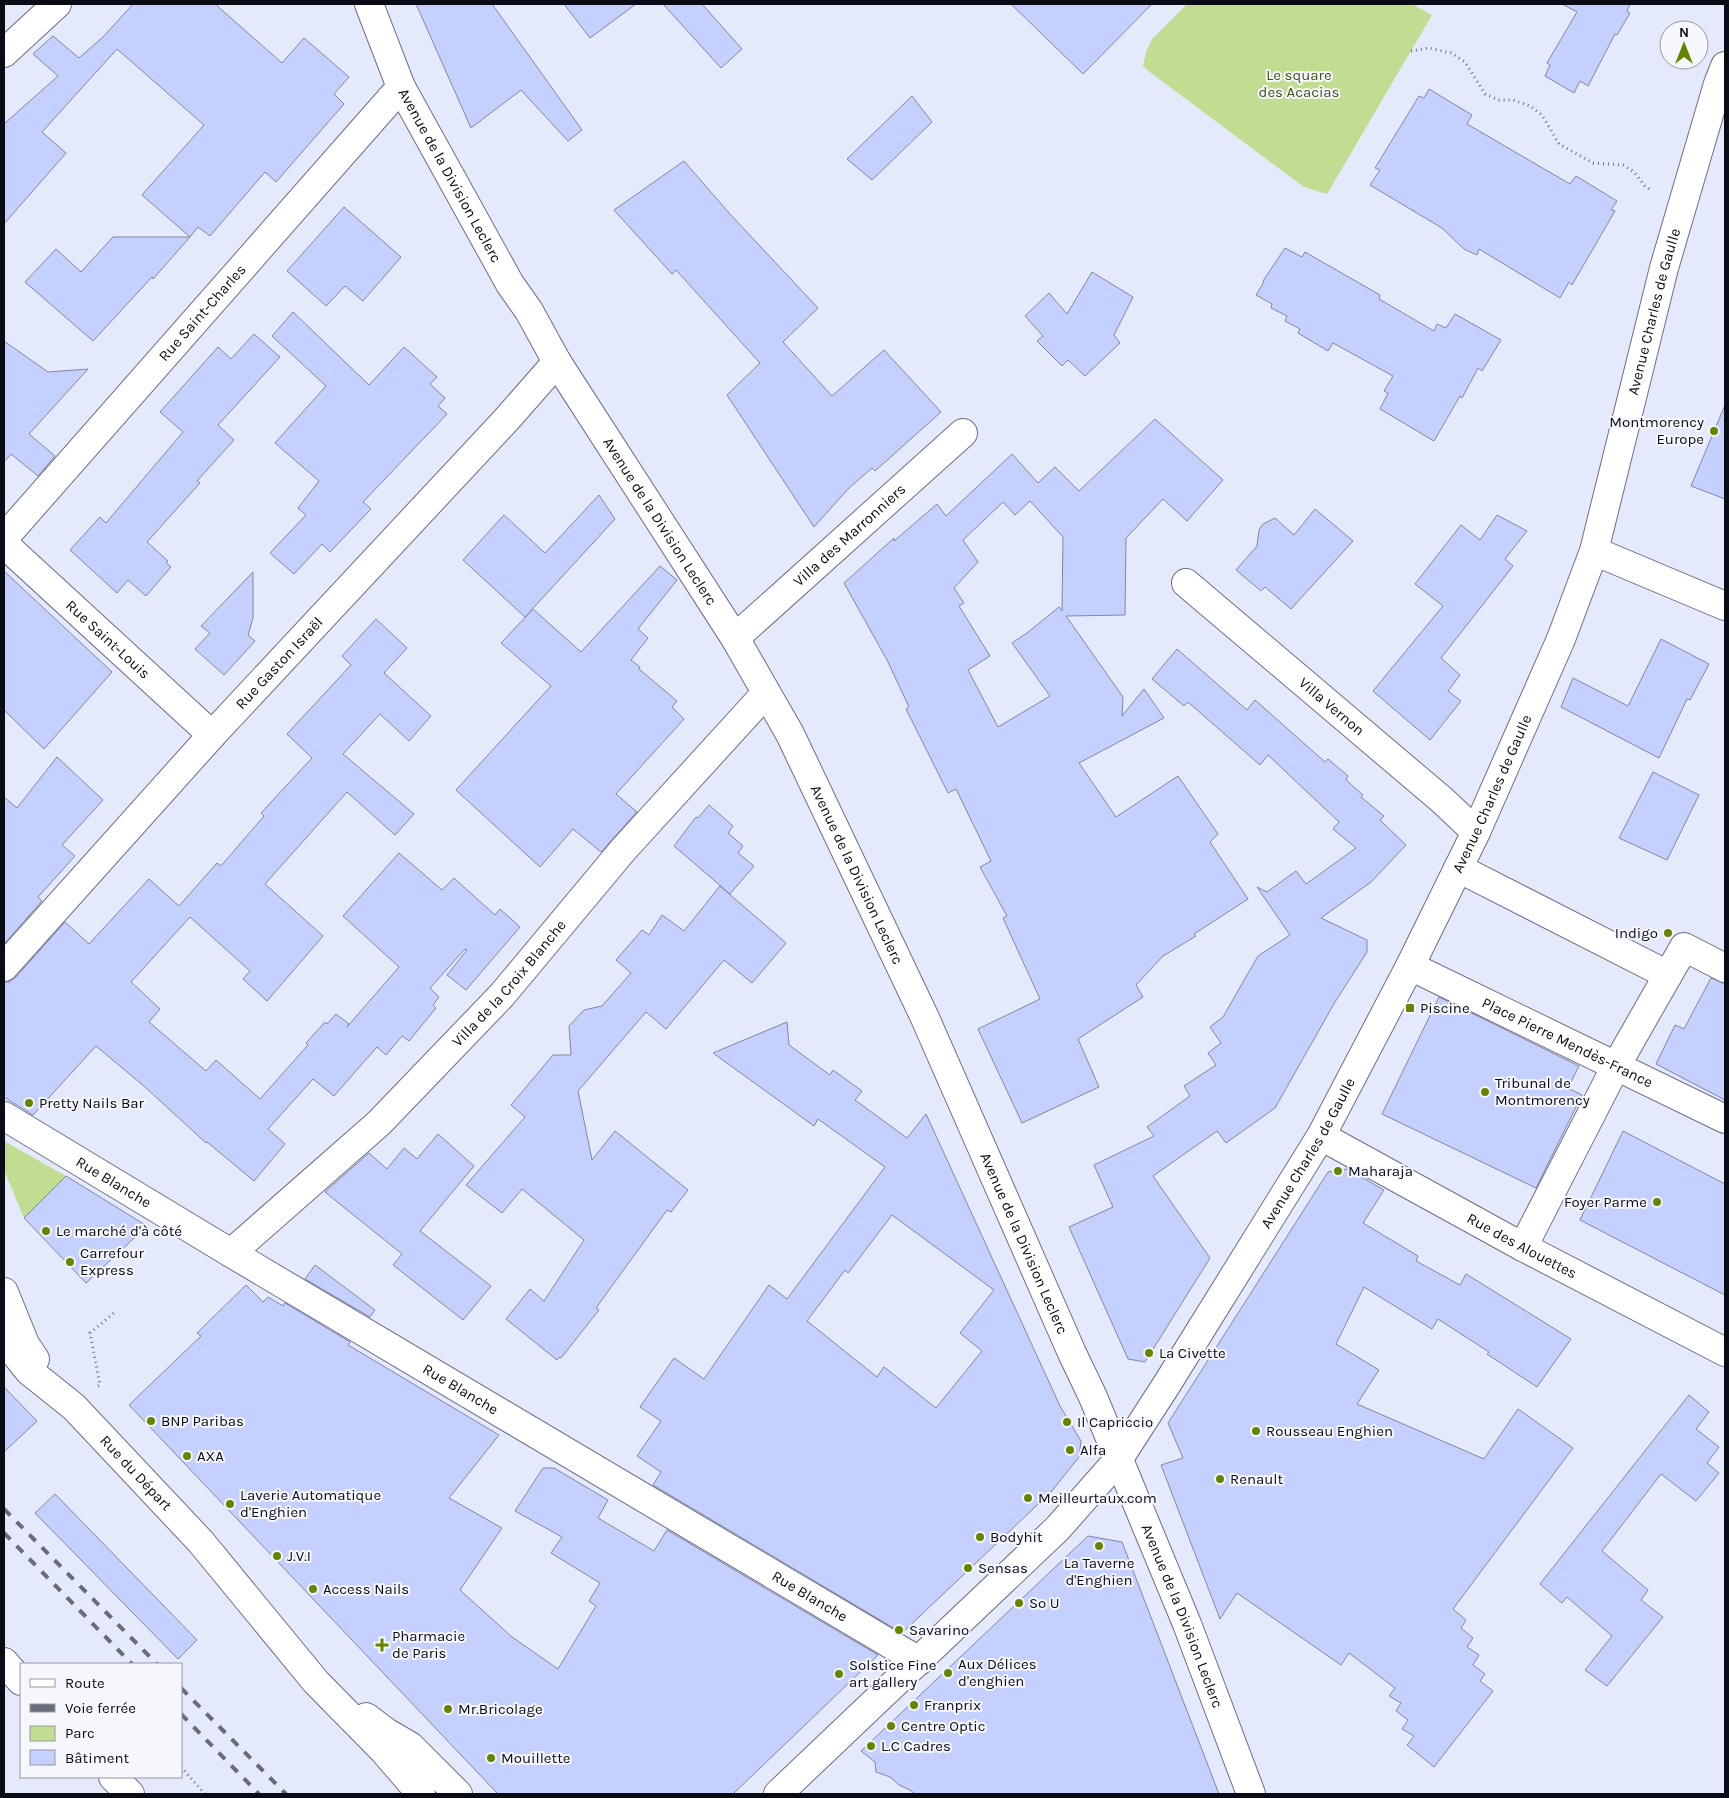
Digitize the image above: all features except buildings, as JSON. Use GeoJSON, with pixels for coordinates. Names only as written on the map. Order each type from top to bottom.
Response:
{"type":"FeatureCollection","features":[{"type":"Feature","properties":{"kind":"street"},"geometry":{"type":"LineString","coordinates":[[4,53],[57,4]]}},
{"type":"Feature","properties":{"kind":"street","name":"Avenue de la Division Leclerc"},"geometry":{"type":"LineString","coordinates":[[369,4],[401,87],[510,284],[529,312],[557,362],[735,638],[790,734],[925,1018],[1093,1397],[1187,1624],[1250,1794]]}},
{"type":"Feature","properties":{"kind":"street","name":"Avenue Charles de Gaulle"},"geometry":{"type":"LineString","coordinates":[[778,1794],[1058,1528],[1118,1460],[1321,1136],[1410,966],[1476,832],[1560,639],[1594,551],[1662,275],[1718,84],[1725,66]]}},
{"type":"Feature","properties":{"kind":"street","name":"Rue Saint-Charles"},"geometry":{"type":"LineString","coordinates":[[4,538],[401,87]]}},
{"type":"Feature","properties":{"kind":"street","name":"Rue Gaston Israël"},"geometry":{"type":"LineString","coordinates":[[4,967],[212,736],[507,419],[557,362]]}},
{"type":"Feature","properties":{"kind":"street","name":"Villa des Marronniers"},"geometry":{"type":"LineString","coordinates":[[735,638],[963,433]]}},
{"type":"Feature","properties":{"kind":"street","name":"Rue Saint-Louis"},"geometry":{"type":"LineString","coordinates":[[4,544],[212,736]]}},
{"type":"Feature","properties":{"kind":"street"},"geometry":{"type":"LineString","coordinates":[[1594,551],[1725,606]]}},
{"type":"Feature","properties":{"kind":"street","name":"Villa Vernon"},"geometry":{"type":"LineString","coordinates":[[1186,583],[1442,800],[1476,832]]}},
{"type":"Feature","properties":{"kind":"street","name":"Villa de la Croix Blanche"},"geometry":{"type":"LineString","coordinates":[[231,1253],[379,1122],[502,996],[623,850],[766,693]]}},
{"type":"Feature","properties":{"kind":"street"},"geometry":{"type":"LineString","coordinates":[[1458,868],[1668,975]]}},
{"type":"Feature","properties":{"kind":"street"},"geometry":{"type":"LineString","coordinates":[[1523,1247],[1616,1066],[1684,947],[1725,968]]}},
{"type":"Feature","properties":{"kind":"street","name":"Place Pierre Mendès-France"},"geometry":{"type":"LineString","coordinates":[[1410,966],[1725,1119]]}},
{"type":"Feature","properties":{"kind":"street","name":"Rue Blanche"},"geometry":{"type":"LineString","coordinates":[[4,1116],[231,1253],[919,1661]]}},
{"type":"Feature","properties":{"kind":"street","name":"Rue des Alouettes"},"geometry":{"type":"LineString","coordinates":[[1321,1136],[1523,1247],[1725,1352]]}},
{"type":"Feature","properties":{"kind":"street"},"geometry":{"type":"LineString","coordinates":[[4,1292],[25,1344],[66,1399]]}},
{"type":"Feature","properties":{"kind":"street","name":"Rue du Départ"},"geometry":{"type":"LineString","coordinates":[[4,1340],[29,1371],[66,1399],[201,1542],[316,1682],[384,1751],[421,1794]]}},
{"type":"Feature","properties":{"kind":"street","name":"Rue du Départ"},"geometry":{"type":"LineString","coordinates":[[260,1614],[327,1676],[370,1721],[410,1746],[458,1794]]}},
{"type":"Feature","properties":{"kind":"street"},"geometry":{"type":"LineString","coordinates":[[4,1662],[20,1680]]}},
{"type":"Feature","properties":{"kind":"street","name":"Rue du Départ"},"geometry":{"type":"LineString","coordinates":[[384,1751],[403,1765],[435,1794]]}},
{"type":"Feature","properties":{"kind":"street"},"geometry":{"type":"LineString","coordinates":[[114,1778],[130,1794]]}},
{"type":"Feature","properties":{"kind":"path"},"geometry":{"type":"LineString","coordinates":[[1411,51],[1429,48],[1451,53],[1464,62],[1485,94],[1499,100],[1513,100],[1530,106],[1542,115],[1559,144],[1593,163],[1623,164],[1634,172],[1645,186],[1652,191],[1684,203]]}},
{"type":"Feature","properties":{"kind":"path"},"geometry":{"type":"LineString","coordinates":[[66,1399],[100,1386],[90,1333],[114,1313]]}},
{"type":"Feature","properties":{"kind":"path"},"geometry":{"type":"LineString","coordinates":[[182,1768],[205,1794]]}},
{"type":"Feature","properties":{"kind":"green space","name":"Le square des Acacias"},"geometry":{"type":"Polygon","coordinates":[[[1187,4],[1412,4],[1432,15],[1327,194],[1304,187],[1143,66],[1146,52],[1152,39],[1187,4]]]}},
{"type":"Feature","properties":{"kind":"green space"},"geometry":{"type":"Polygon","coordinates":[[[4,1141],[66,1176],[24,1218],[4,1170],[4,1141]]]}},
{"type":"Feature","properties":{"kind":"railway"},"geometry":{"type":"LineString","coordinates":[[4,1509],[156,1663]]}},
{"type":"Feature","properties":{"kind":"railway"},"geometry":{"type":"LineString","coordinates":[[4,1533],[131,1663]]}},
{"type":"Feature","properties":{"kind":"railway"},"geometry":{"type":"LineString","coordinates":[[182,1689],[286,1794]]}},
{"type":"Feature","properties":{"kind":"railway"},"geometry":{"type":"LineString","coordinates":[[182,1715],[259,1794]]}},
{"type":"Feature","properties":{"kind":"place","name":"Montmorency Europe"},"geometry":{"type":"Point","coordinates":[1714,431]}},
{"type":"Feature","properties":{"kind":"place","name":"Indigo"},"geometry":{"type":"Point","coordinates":[1668,933]}},
{"type":"Feature","properties":{"kind":"place","name":"Piscine"},"geometry":{"type":"Point","coordinates":[1410,1008]}},
{"type":"Feature","properties":{"kind":"place","name":"Tribunal de Montmorency"},"geometry":{"type":"Point","coordinates":[1485,1092]}},
{"type":"Feature","properties":{"kind":"place","name":"Pretty Nails Bar"},"geometry":{"type":"Point","coordinates":[29,1103]}},
{"type":"Feature","properties":{"kind":"place","name":"Maharaja"},"geometry":{"type":"Point","coordinates":[1338,1171]}},
{"type":"Feature","properties":{"kind":"place","name":"Foyer Parme"},"geometry":{"type":"Point","coordinates":[1657,1202]}},
{"type":"Feature","properties":{"kind":"place","name":"Le marché d'à côté"},"geometry":{"type":"Point","coordinates":[46,1231]}},
{"type":"Feature","properties":{"kind":"place","name":"Carrefour Express"},"geometry":{"type":"Point","coordinates":[70,1262]}},
{"type":"Feature","properties":{"kind":"place","name":"La Civette"},"geometry":{"type":"Point","coordinates":[1149,1353]}},
{"type":"Feature","properties":{"kind":"place","name":"BNP Paribas"},"geometry":{"type":"Point","coordinates":[151,1421]}},
{"type":"Feature","properties":{"kind":"place","name":"Il Capriccio"},"geometry":{"type":"Point","coordinates":[1067,1422]}},
{"type":"Feature","properties":{"kind":"place","name":"Rousseau Enghien"},"geometry":{"type":"Point","coordinates":[1256,1431]}},
{"type":"Feature","properties":{"kind":"place","name":"Alfa"},"geometry":{"type":"Point","coordinates":[1070,1450]}},
{"type":"Feature","properties":{"kind":"place","name":"AXA"},"geometry":{"type":"Point","coordinates":[187,1456]}},
{"type":"Feature","properties":{"kind":"place","name":"Renault"},"geometry":{"type":"Point","coordinates":[1220,1479]}},
{"type":"Feature","properties":{"kind":"place","name":"Meilleurtaux.com"},"geometry":{"type":"Point","coordinates":[1028,1498]}},
{"type":"Feature","properties":{"kind":"place","name":"Laverie Automatique d'Enghien"},"geometry":{"type":"Point","coordinates":[230,1504]}},
{"type":"Feature","properties":{"kind":"place","name":"Bodyhit"},"geometry":{"type":"Point","coordinates":[980,1537]}},
{"type":"Feature","properties":{"kind":"place","name":"La Taverne d'Enghien"},"geometry":{"type":"Point","coordinates":[1099,1546]}},
{"type":"Feature","properties":{"kind":"place","name":"J.V.I"},"geometry":{"type":"Point","coordinates":[277,1556]}},
{"type":"Feature","properties":{"kind":"place","name":"Sensas"},"geometry":{"type":"Point","coordinates":[968,1568]}},
{"type":"Feature","properties":{"kind":"place","name":"Access Nails"},"geometry":{"type":"Point","coordinates":[313,1589]}},
{"type":"Feature","properties":{"kind":"place","name":"So U"},"geometry":{"type":"Point","coordinates":[1019,1603]}},
{"type":"Feature","properties":{"kind":"place","name":"Savarino"},"geometry":{"type":"Point","coordinates":[899,1630]}},
{"type":"Feature","properties":{"kind":"place","name":"Pharmacie de Paris"},"geometry":{"type":"Point","coordinates":[382,1645]}},
{"type":"Feature","properties":{"kind":"place","name":"Aux Délices d'enghien"},"geometry":{"type":"Point","coordinates":[948,1673]}},
{"type":"Feature","properties":{"kind":"place","name":"Solstice Fine art gallery"},"geometry":{"type":"Point","coordinates":[839,1674]}},
{"type":"Feature","properties":{"kind":"place","name":"Franprix"},"geometry":{"type":"Point","coordinates":[914,1705]}},
{"type":"Feature","properties":{"kind":"place","name":"Mr.Bricolage"},"geometry":{"type":"Point","coordinates":[448,1709]}},
{"type":"Feature","properties":{"kind":"place","name":"Centre Optic"},"geometry":{"type":"Point","coordinates":[891,1726]}},
{"type":"Feature","properties":{"kind":"place","name":"L.C Cadres"},"geometry":{"type":"Point","coordinates":[871,1746]}},
{"type":"Feature","properties":{"kind":"place","name":"Mouillette"},"geometry":{"type":"Point","coordinates":[491,1758]}}]}
